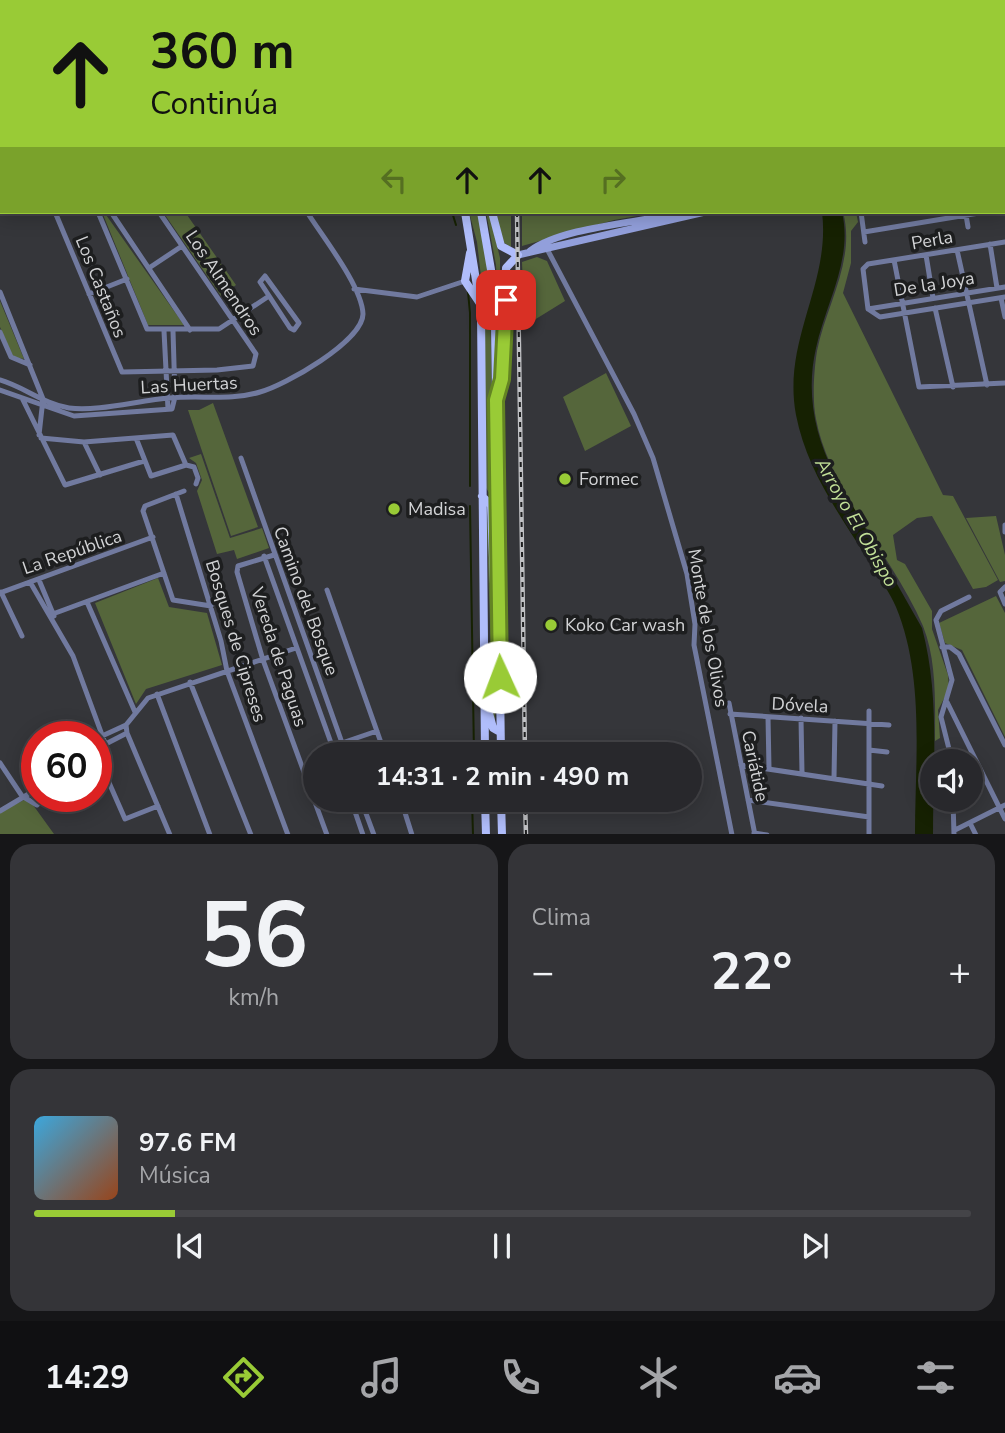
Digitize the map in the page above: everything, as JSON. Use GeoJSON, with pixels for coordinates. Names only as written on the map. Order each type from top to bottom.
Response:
{"type":"FeatureCollection","features":[{"type":"Feature","properties":{"kind":"main road"},"geometry":{"type":"LineString","coordinates":[[465,214],[481,311],[485,742]]}},
{"type":"Feature","properties":{"kind":"main road"},"geometry":{"type":"LineString","coordinates":[[481,214],[494,287],[500,742]]}},
{"type":"Feature","properties":{"kind":"main road"},"geometry":{"type":"LineString","coordinates":[[493,214],[500,243],[507,251],[518,254],[506,268],[505,337],[500,388],[496,400]]}},
{"type":"Feature","properties":{"kind":"main road"},"geometry":{"type":"LineString","coordinates":[[468,225],[470,262],[465,281],[475,293],[481,311]]}},
{"type":"Feature","properties":{"kind":"main road"},"geometry":{"type":"LineString","coordinates":[[482,495],[491,505],[492,566],[499,622]]}},
{"type":"Feature","properties":{"kind":"main road"},"geometry":{"type":"LineString","coordinates":[[484,643],[489,717],[493,728],[500,732]]}},
{"type":"Feature","properties":{"kind":"main road"},"geometry":{"type":"LineString","coordinates":[[484,834],[485,812]]}},
{"type":"Feature","properties":{"kind":"main road"},"geometry":{"type":"LineString","coordinates":[[501,812],[502,834]]}},
{"type":"Feature","properties":{"kind":"street","name":"Los Castaños"},"geometry":{"type":"LineString","coordinates":[[56,214],[122,372]]}},
{"type":"Feature","properties":{"kind":"street"},"geometry":{"type":"LineString","coordinates":[[99,214],[148,329],[219,329],[269,296]]}},
{"type":"Feature","properties":{"kind":"street"},"geometry":{"type":"LineString","coordinates":[[112,214],[190,330]]}},
{"type":"Feature","properties":{"kind":"street","name":"Los Almendros"},"geometry":{"type":"LineString","coordinates":[[122,372],[253,366],[256,354],[160,214]]}},
{"type":"Feature","properties":{"kind":"street","name":"Las Huertas"},"geometry":{"type":"LineString","coordinates":[[0,380],[43,399],[79,408],[175,397],[246,396],[293,378],[359,328],[363,311],[354,289],[308,214]]}},
{"type":"Feature","properties":{"kind":"street"},"geometry":{"type":"LineString","coordinates":[[654,221],[677,214]]}},
{"type":"Feature","properties":{"kind":"street"},"geometry":{"type":"LineString","coordinates":[[518,254],[694,214]]}},
{"type":"Feature","properties":{"kind":"street"},"geometry":{"type":"LineString","coordinates":[[860,214],[865,242]]}},
{"type":"Feature","properties":{"kind":"street"},"geometry":{"type":"LineString","coordinates":[[864,232],[966,214],[968,227]]}},
{"type":"Feature","properties":{"kind":"street","name":"Perla"},"geometry":{"type":"LineString","coordinates":[[868,309],[864,267],[1005,242]]}},
{"type":"Feature","properties":{"kind":"street"},"geometry":{"type":"LineString","coordinates":[[990,244],[998,288]]}},
{"type":"Feature","properties":{"kind":"street"},"geometry":{"type":"LineString","coordinates":[[149,268],[182,246]]}},
{"type":"Feature","properties":{"kind":"street","name":"Monte de los Olivos"},"geometry":{"type":"LineString","coordinates":[[546,246],[634,414],[660,478],[687,574],[695,624],[694,645],[733,834]]}},
{"type":"Feature","properties":{"kind":"street"},"geometry":{"type":"LineString","coordinates":[[957,250],[986,385]]}},
{"type":"Feature","properties":{"kind":"street"},"geometry":{"type":"LineString","coordinates":[[926,255],[933,298]]}},
{"type":"Feature","properties":{"kind":"street"},"geometry":{"type":"LineString","coordinates":[[894,260],[919,387],[1005,383]]}},
{"type":"Feature","properties":{"kind":"street"},"geometry":{"type":"LineString","coordinates":[[265,276],[281,295],[299,327],[290,328],[269,296],[260,282],[265,276]]}},
{"type":"Feature","properties":{"kind":"street"},"geometry":{"type":"LineString","coordinates":[[89,294],[127,279]]}},
{"type":"Feature","properties":{"kind":"street"},"geometry":{"type":"LineString","coordinates":[[354,289],[417,297],[465,281]]}},
{"type":"Feature","properties":{"kind":"street","name":"De la Joya"},"geometry":{"type":"LineString","coordinates":[[868,309],[1005,287]]}},
{"type":"Feature","properties":{"kind":"street"},"geometry":{"type":"LineString","coordinates":[[0,292],[43,399],[40,436]]}},
{"type":"Feature","properties":{"kind":"street"},"geometry":{"type":"LineString","coordinates":[[1003,297],[1005,317]]}},
{"type":"Feature","properties":{"kind":"street","name":"De la Joya"},"geometry":{"type":"LineString","coordinates":[[868,309],[880,317],[1003,297]]}},
{"type":"Feature","properties":{"kind":"street"},"geometry":{"type":"LineString","coordinates":[[935,309],[953,387]]}},
{"type":"Feature","properties":{"kind":"street"},"geometry":{"type":"LineString","coordinates":[[164,331],[167,398],[171,408]]}},
{"type":"Feature","properties":{"kind":"street"},"geometry":{"type":"LineString","coordinates":[[171,408],[175,397],[173,331]]}},
{"type":"Feature","properties":{"kind":"street"},"geometry":{"type":"LineString","coordinates":[[0,332],[11,357],[30,365]]}},
{"type":"Feature","properties":{"kind":"street","name":"Las Huertas"},"geometry":{"type":"LineString","coordinates":[[0,390],[74,416],[171,408]]}},
{"type":"Feature","properties":{"kind":"street"},"geometry":{"type":"LineString","coordinates":[[22,398],[65,485],[144,461]]}},
{"type":"Feature","properties":{"kind":"street"},"geometry":{"type":"LineString","coordinates":[[40,436],[84,442],[169,434],[176,437],[186,465]]}},
{"type":"Feature","properties":{"kind":"street"},"geometry":{"type":"LineString","coordinates":[[136,438],[149,475],[153,477],[186,465],[194,467],[198,478],[196,484]]}},
{"type":"Feature","properties":{"kind":"street"},"geometry":{"type":"LineString","coordinates":[[84,442],[100,475]]}},
{"type":"Feature","properties":{"kind":"street","name":"Camino del Bosque"},"geometry":{"type":"LineString","coordinates":[[241,458],[342,742]]}},
{"type":"Feature","properties":{"kind":"street"},"geometry":{"type":"LineString","coordinates":[[184,491],[144,508],[173,600],[211,606]]}},
{"type":"Feature","properties":{"kind":"street","name":"Bosques de Cipreses"},"geometry":{"type":"LineString","coordinates":[[176,494],[211,606],[227,671],[288,834]]}},
{"type":"Feature","properties":{"kind":"street"},"geometry":{"type":"LineString","coordinates":[[1005,525],[1005,532]]}},
{"type":"Feature","properties":{"kind":"street","name":"La República"},"geometry":{"type":"LineString","coordinates":[[1,593],[153,537]]}},
{"type":"Feature","properties":{"kind":"street"},"geometry":{"type":"LineString","coordinates":[[264,556],[274,555]]}},
{"type":"Feature","properties":{"kind":"street","name":"Camino del Bosque"},"geometry":{"type":"LineString","coordinates":[[264,556],[330,742]]}},
{"type":"Feature","properties":{"kind":"street","name":"Vereda de Paguas"},"geometry":{"type":"LineString","coordinates":[[264,556],[238,566],[237,572],[263,660],[327,834]]}},
{"type":"Feature","properties":{"kind":"street"},"geometry":{"type":"LineString","coordinates":[[52,614],[164,573]]}},
{"type":"Feature","properties":{"kind":"street"},"geometry":{"type":"LineString","coordinates":[[39,580],[56,623],[79,669],[97,721]]}},
{"type":"Feature","properties":{"kind":"street"},"geometry":{"type":"LineString","coordinates":[[30,582],[52,614]]}},
{"type":"Feature","properties":{"kind":"street"},"geometry":{"type":"LineString","coordinates":[[1003,588],[1005,604]]}},
{"type":"Feature","properties":{"kind":"street"},"geometry":{"type":"LineString","coordinates":[[327,590],[381,742]]}},
{"type":"Feature","properties":{"kind":"street"},"geometry":{"type":"LineString","coordinates":[[1,593],[22,636]]}},
{"type":"Feature","properties":{"kind":"street"},"geometry":{"type":"LineString","coordinates":[[949,749],[941,717],[953,680],[936,627],[937,615],[946,607],[969,597]]}},
{"type":"Feature","properties":{"kind":"street"},"geometry":{"type":"LineString","coordinates":[[87,602],[135,712]]}},
{"type":"Feature","properties":{"kind":"street"},"geometry":{"type":"LineString","coordinates":[[942,647],[953,649],[958,654],[1005,746]]}},
{"type":"Feature","properties":{"kind":"street"},"geometry":{"type":"LineString","coordinates":[[112,731],[126,725],[144,701],[157,694],[296,648]]}},
{"type":"Feature","properties":{"kind":"street"},"geometry":{"type":"LineString","coordinates":[[190,682],[251,834]]}},
{"type":"Feature","properties":{"kind":"street"},"geometry":{"type":"LineString","coordinates":[[157,694],[210,834]]}},
{"type":"Feature","properties":{"kind":"street"},"geometry":{"type":"LineString","coordinates":[[947,702],[1002,806],[1005,819]]}},
{"type":"Feature","properties":{"kind":"street","name":"Cariátide"},"geometry":{"type":"LineString","coordinates":[[729,703],[755,834]]}},
{"type":"Feature","properties":{"kind":"street"},"geometry":{"type":"LineString","coordinates":[[869,711],[869,834]]}},
{"type":"Feature","properties":{"kind":"street","name":"Dóvela"},"geometry":{"type":"LineString","coordinates":[[730,714],[889,724]]}},
{"type":"Feature","properties":{"kind":"street"},"geometry":{"type":"LineString","coordinates":[[768,717],[769,768]]}},
{"type":"Feature","properties":{"kind":"street"},"geometry":{"type":"LineString","coordinates":[[801,718],[802,774]]}},
{"type":"Feature","properties":{"kind":"street"},"geometry":{"type":"LineString","coordinates":[[834,778],[835,721]]}},
{"type":"Feature","properties":{"kind":"street"},"geometry":{"type":"LineString","coordinates":[[126,725],[170,834]]}},
{"type":"Feature","properties":{"kind":"street"},"geometry":{"type":"LineString","coordinates":[[345,742],[377,731]]}},
{"type":"Feature","properties":{"kind":"street"},"geometry":{"type":"LineString","coordinates":[[112,740],[127,733]]}},
{"type":"Feature","properties":{"kind":"street"},"geometry":{"type":"LineString","coordinates":[[869,750],[887,752]]}},
{"type":"Feature","properties":{"kind":"street"},"geometry":{"type":"LineString","coordinates":[[0,763],[21,794]]}},
{"type":"Feature","properties":{"kind":"street"},"geometry":{"type":"LineString","coordinates":[[741,765],[882,786]]}},
{"type":"Feature","properties":{"kind":"street"},"geometry":{"type":"LineString","coordinates":[[112,789],[125,819],[158,806]]}},
{"type":"Feature","properties":{"kind":"street"},"geometry":{"type":"LineString","coordinates":[[0,811],[21,797]]}},
{"type":"Feature","properties":{"kind":"street"},"geometry":{"type":"LineString","coordinates":[[748,800],[869,817]]}},
{"type":"Feature","properties":{"kind":"street"},"geometry":{"type":"LineString","coordinates":[[953,812],[954,832],[1002,806]]}},
{"type":"Feature","properties":{"kind":"street"},"geometry":{"type":"LineString","coordinates":[[355,812],[363,834]]}},
{"type":"Feature","properties":{"kind":"street"},"geometry":{"type":"LineString","coordinates":[[366,812],[374,834]]}},
{"type":"Feature","properties":{"kind":"street"},"geometry":{"type":"LineString","coordinates":[[405,812],[412,834]]}},
{"type":"Feature","properties":{"kind":"street"},"geometry":{"type":"LineString","coordinates":[[970,823],[976,834]]}},
{"type":"Feature","properties":{"kind":"shaded area"},"geometry":{"type":"Polygon","coordinates":[[[103,214],[105,214],[184,325],[148,325],[103,214]]]}},
{"type":"Feature","properties":{"kind":"shaded area"},"geometry":{"type":"Polygon","coordinates":[[[164,214],[186,214],[236,285],[221,296],[164,214]]]}},
{"type":"Feature","properties":{"kind":"shaded area"},"geometry":{"type":"Polygon","coordinates":[[[470,214],[478,214],[479,218],[490,279],[493,499],[486,488],[484,303],[477,242],[470,214]]]}},
{"type":"Feature","properties":{"kind":"shaded area"},"geometry":{"type":"Polygon","coordinates":[[[486,214],[489,214],[500,258],[500,351],[496,265],[486,214]]]}},
{"type":"Feature","properties":{"kind":"shaded area"},"geometry":{"type":"Polygon","coordinates":[[[496,214],[511,214],[511,247],[503,242],[496,214]]]}},
{"type":"Feature","properties":{"kind":"shaded area"},"geometry":{"type":"Polygon","coordinates":[[[522,214],[648,214],[614,220],[522,246],[522,214]]]}},
{"type":"Feature","properties":{"kind":"shaded area"},"geometry":{"type":"Polygon","coordinates":[[[843,214],[856,214],[858,222],[851,231],[851,263],[843,293],[943,495],[953,496],[998,580],[986,587],[973,589],[932,516],[917,518],[893,535],[897,560],[905,564],[932,611],[932,629],[948,675],[949,689],[938,710],[940,738],[935,741],[933,668],[928,639],[911,600],[834,472],[816,419],[814,376],[817,351],[843,265],[846,230],[843,214]]]}},
{"type":"Feature","properties":{"kind":"shaded area"},"geometry":{"type":"Polygon","coordinates":[[[537,257],[547,261],[565,301],[531,322],[524,320],[522,262],[537,257]]]}},
{"type":"Feature","properties":{"kind":"shaded area"},"geometry":{"type":"Polygon","coordinates":[[[0,301],[24,359],[13,357],[0,327],[0,301]]]}},
{"type":"Feature","properties":{"kind":"shaded area"},"geometry":{"type":"Polygon","coordinates":[[[606,373],[631,426],[585,451],[563,397],[606,373]]]}},
{"type":"Feature","properties":{"kind":"shaded area"},"geometry":{"type":"Polygon","coordinates":[[[213,403],[258,527],[231,536],[188,410],[199,410],[213,403]]]}},
{"type":"Feature","properties":{"kind":"shaded area"},"geometry":{"type":"Polygon","coordinates":[[[201,454],[230,538],[262,528],[269,548],[237,559],[234,550],[217,554],[197,491],[202,480],[196,463],[189,458],[201,454]]]}},
{"type":"Feature","properties":{"kind":"shaded area"},"geometry":{"type":"Polygon","coordinates":[[[486,502],[495,619],[495,720],[493,717],[486,502]]]}},
{"type":"Feature","properties":{"kind":"shaded area"},"geometry":{"type":"Polygon","coordinates":[[[996,516],[1005,555],[1005,581],[1000,582],[966,518],[996,516]]]}},
{"type":"Feature","properties":{"kind":"shaded area"},"geometry":{"type":"Polygon","coordinates":[[[158,578],[169,607],[207,613],[222,665],[146,689],[136,704],[95,603],[158,578]]]}},
{"type":"Feature","properties":{"kind":"shaded area"},"geometry":{"type":"Polygon","coordinates":[[[996,596],[1005,613],[1005,737],[962,650],[945,643],[939,623],[996,596]]]}},
{"type":"Feature","properties":{"kind":"shaded area"},"geometry":{"type":"Polygon","coordinates":[[[21,802],[21,812],[38,812],[54,834],[0,834],[0,812],[21,802]]]}},
{"type":"Feature","properties":{"kind":"water","name":"Arroyo El Obispo"},"geometry":{"type":"Polygon","coordinates":[[[822,214],[842,214],[844,247],[841,264],[820,331],[813,364],[814,412],[821,443],[834,473],[922,628],[931,679],[934,749],[920,749],[920,812],[933,812],[933,834],[915,834],[915,690],[905,634],[891,597],[817,475],[801,436],[796,415],[793,388],[795,362],[820,264],[822,214]]]}},
{"type":"Feature","properties":{"kind":"waterway"},"geometry":{"type":"LineString","coordinates":[[453,214],[456,225]]}},
{"type":"Feature","properties":{"kind":"waterway"},"geometry":{"type":"LineString","coordinates":[[468,292],[470,486]]}},
{"type":"Feature","properties":{"kind":"waterway"},"geometry":{"type":"LineString","coordinates":[[470,506],[474,742]]}},
{"type":"Feature","properties":{"kind":"waterway"},"geometry":{"type":"LineString","coordinates":[[472,812],[473,834]]}},
{"type":"Feature","properties":{"kind":"railway"},"geometry":{"type":"LineString","coordinates":[[517,214],[525,742]]}},
{"type":"Feature","properties":{"kind":"railway"},"geometry":{"type":"LineString","coordinates":[[525,812],[526,834]]}},
{"type":"Feature","properties":{"kind":"place","name":"Formec"},"geometry":{"type":"Point","coordinates":[565,479]}},
{"type":"Feature","properties":{"kind":"place","name":"Madisa"},"geometry":{"type":"Point","coordinates":[394,509]}},
{"type":"Feature","properties":{"kind":"place","name":"Koko Car wash"},"geometry":{"type":"Point","coordinates":[551,625]}},
{"type":"Feature","properties":{"kind":"route"},"geometry":{"type":"LineString","coordinates":[[500,677],[496,400],[502,379],[506,300]]}}]}
